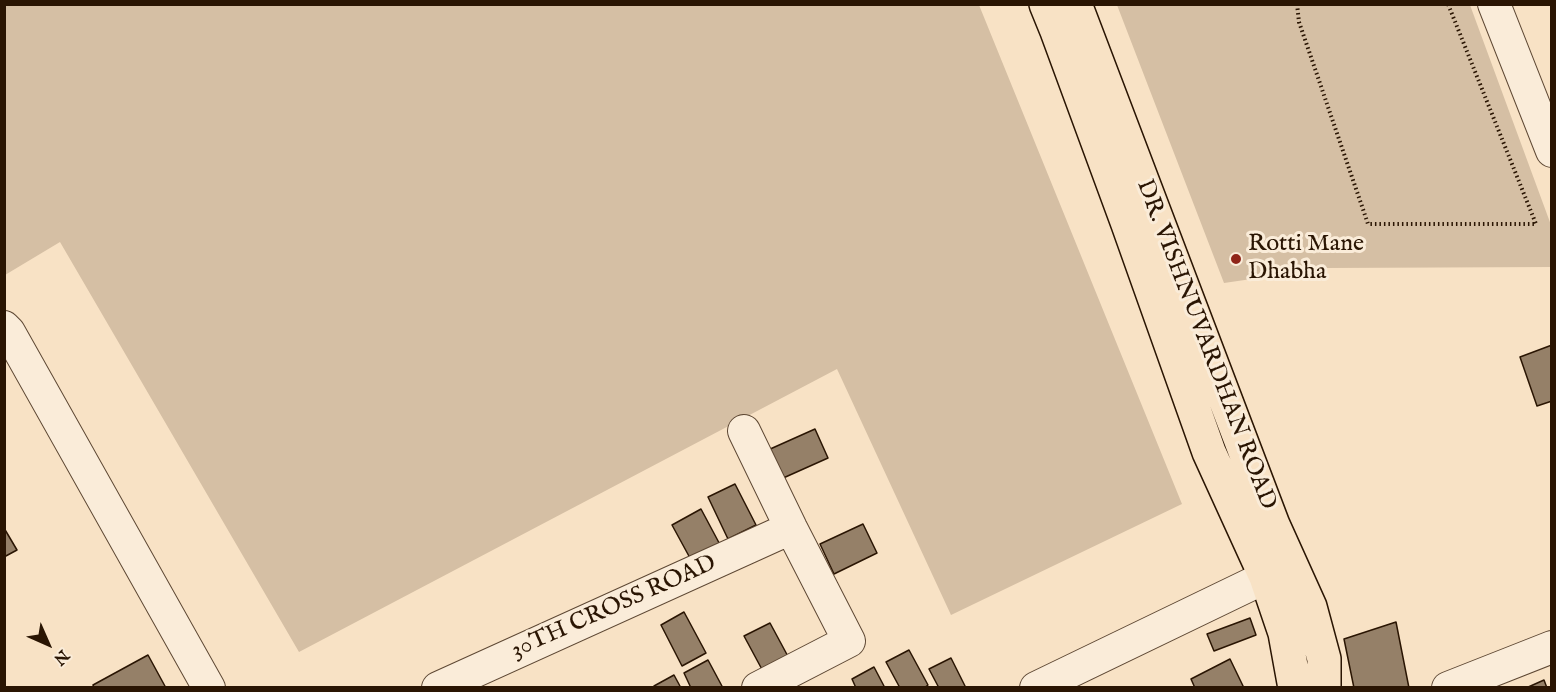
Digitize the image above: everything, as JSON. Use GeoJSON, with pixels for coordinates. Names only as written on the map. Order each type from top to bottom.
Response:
{"type":"FeatureCollection","features":[{"type":"Feature","properties":{"kind":"main road","name":"DR. VISHNUVARDHAN ROAD"},"geometry":{"type":"LineString","coordinates":[[1046,4],[1128,224],[1209,452],[1266,577],[1285,633],[1295,687]]}},
{"type":"Feature","properties":{"kind":"main road","name":"DR. VISHNUVARDHAN ROAD"},"geometry":{"type":"LineString","coordinates":[[1075,4],[1273,525],[1311,607],[1324,659],[1324,687]]}},
{"type":"Feature","properties":{"kind":"street"},"geometry":{"type":"LineString","coordinates":[[1494,4],[1551,151]]}},
{"type":"Feature","properties":{"kind":"street"},"geometry":{"type":"LineString","coordinates":[[4,327],[9,332],[209,687]]}},
{"type":"Feature","properties":{"kind":"street"},"geometry":{"type":"LineString","coordinates":[[744,432],[849,641],[758,687]]}},
{"type":"Feature","properties":{"kind":"street","name":"30TH CROSS ROAD"},"geometry":{"type":"LineString","coordinates":[[438,687],[791,528]]}},
{"type":"Feature","properties":{"kind":"street"},"geometry":{"type":"LineString","coordinates":[[1036,687],[1266,577]]}},
{"type":"Feature","properties":{"kind":"street"},"geometry":{"type":"LineString","coordinates":[[1448,687],[1551,646]]}},
{"type":"Feature","properties":{"kind":"path"},"geometry":{"type":"LineString","coordinates":[[1297,4],[1299,22],[1368,224],[1536,224],[1448,4]]}},
{"type":"Feature","properties":{"kind":"shaded area"},"geometry":{"type":"Polygon","coordinates":[[[5,5],[979,5],[1182,504],[951,615],[837,369],[299,652],[60,242],[5,275],[5,5]]]}},
{"type":"Feature","properties":{"kind":"shaded area"},"geometry":{"type":"Polygon","coordinates":[[[1117,5],[1470,5],[1551,225],[1551,267],[1327,268],[1224,283],[1117,5]]]}},
{"type":"Feature","properties":{"kind":"building"},"geometry":{"type":"Polygon","coordinates":[[[1552,345],[1552,401],[1537,406],[1520,357],[1552,345]]]}},
{"type":"Feature","properties":{"kind":"building"},"geometry":{"type":"Polygon","coordinates":[[[815,429],[828,458],[781,479],[768,450],[815,429]]]}},
{"type":"Feature","properties":{"kind":"building"},"geometry":{"type":"Polygon","coordinates":[[[735,484],[756,525],[728,539],[708,497],[735,484]]]}},
{"type":"Feature","properties":{"kind":"building"},"geometry":{"type":"Polygon","coordinates":[[[701,509],[725,554],[696,569],[672,525],[701,509]]]}},
{"type":"Feature","properties":{"kind":"building"},"geometry":{"type":"Polygon","coordinates":[[[863,524],[877,553],[834,574],[820,544],[863,524]]]}},
{"type":"Feature","properties":{"kind":"building"},"geometry":{"type":"Polygon","coordinates":[[[4,528],[17,550],[4,557],[4,528]]]}},
{"type":"Feature","properties":{"kind":"building"},"geometry":{"type":"Polygon","coordinates":[[[684,612],[706,653],[682,666],[661,625],[684,612]]]}},
{"type":"Feature","properties":{"kind":"building"},"geometry":{"type":"Polygon","coordinates":[[[1250,618],[1256,635],[1214,651],[1207,634],[1250,618]]]}},
{"type":"Feature","properties":{"kind":"building"},"geometry":{"type":"Polygon","coordinates":[[[1396,622],[1409,688],[1354,688],[1344,639],[1396,622]]]}},
{"type":"Feature","properties":{"kind":"building"},"geometry":{"type":"Polygon","coordinates":[[[770,623],[791,662],[765,675],[744,636],[770,623]]]}},
{"type":"Feature","properties":{"kind":"building"},"geometry":{"type":"Polygon","coordinates":[[[909,650],[928,685],[924,688],[900,688],[886,662],[909,650]]]}},
{"type":"Feature","properties":{"kind":"building"},"geometry":{"type":"Polygon","coordinates":[[[148,655],[166,688],[94,688],[93,685],[148,655]]]}},
{"type":"Feature","properties":{"kind":"building"},"geometry":{"type":"Polygon","coordinates":[[[951,658],[966,688],[939,688],[929,669],[951,658]]]}},
{"type":"Feature","properties":{"kind":"building"},"geometry":{"type":"Polygon","coordinates":[[[1230,659],[1244,688],[1195,688],[1191,679],[1230,659]]]}},
{"type":"Feature","properties":{"kind":"building"},"geometry":{"type":"Polygon","coordinates":[[[708,660],[723,688],[691,688],[684,673],[708,660]]]}},
{"type":"Feature","properties":{"kind":"building"},"geometry":{"type":"Polygon","coordinates":[[[874,667],[885,688],[856,688],[852,679],[874,667]]]}},
{"type":"Feature","properties":{"kind":"building"},"geometry":{"type":"Polygon","coordinates":[[[674,675],[681,688],[655,688],[654,686],[674,675]]]}},
{"type":"Feature","properties":{"kind":"building"},"geometry":{"type":"Polygon","coordinates":[[[1544,680],[1547,688],[1526,688],[1544,680]]]}},
{"type":"Feature","properties":{"kind":"place","name":"Rotti Mane Dhabha"},"geometry":{"type":"Point","coordinates":[1236,259]}}]}
